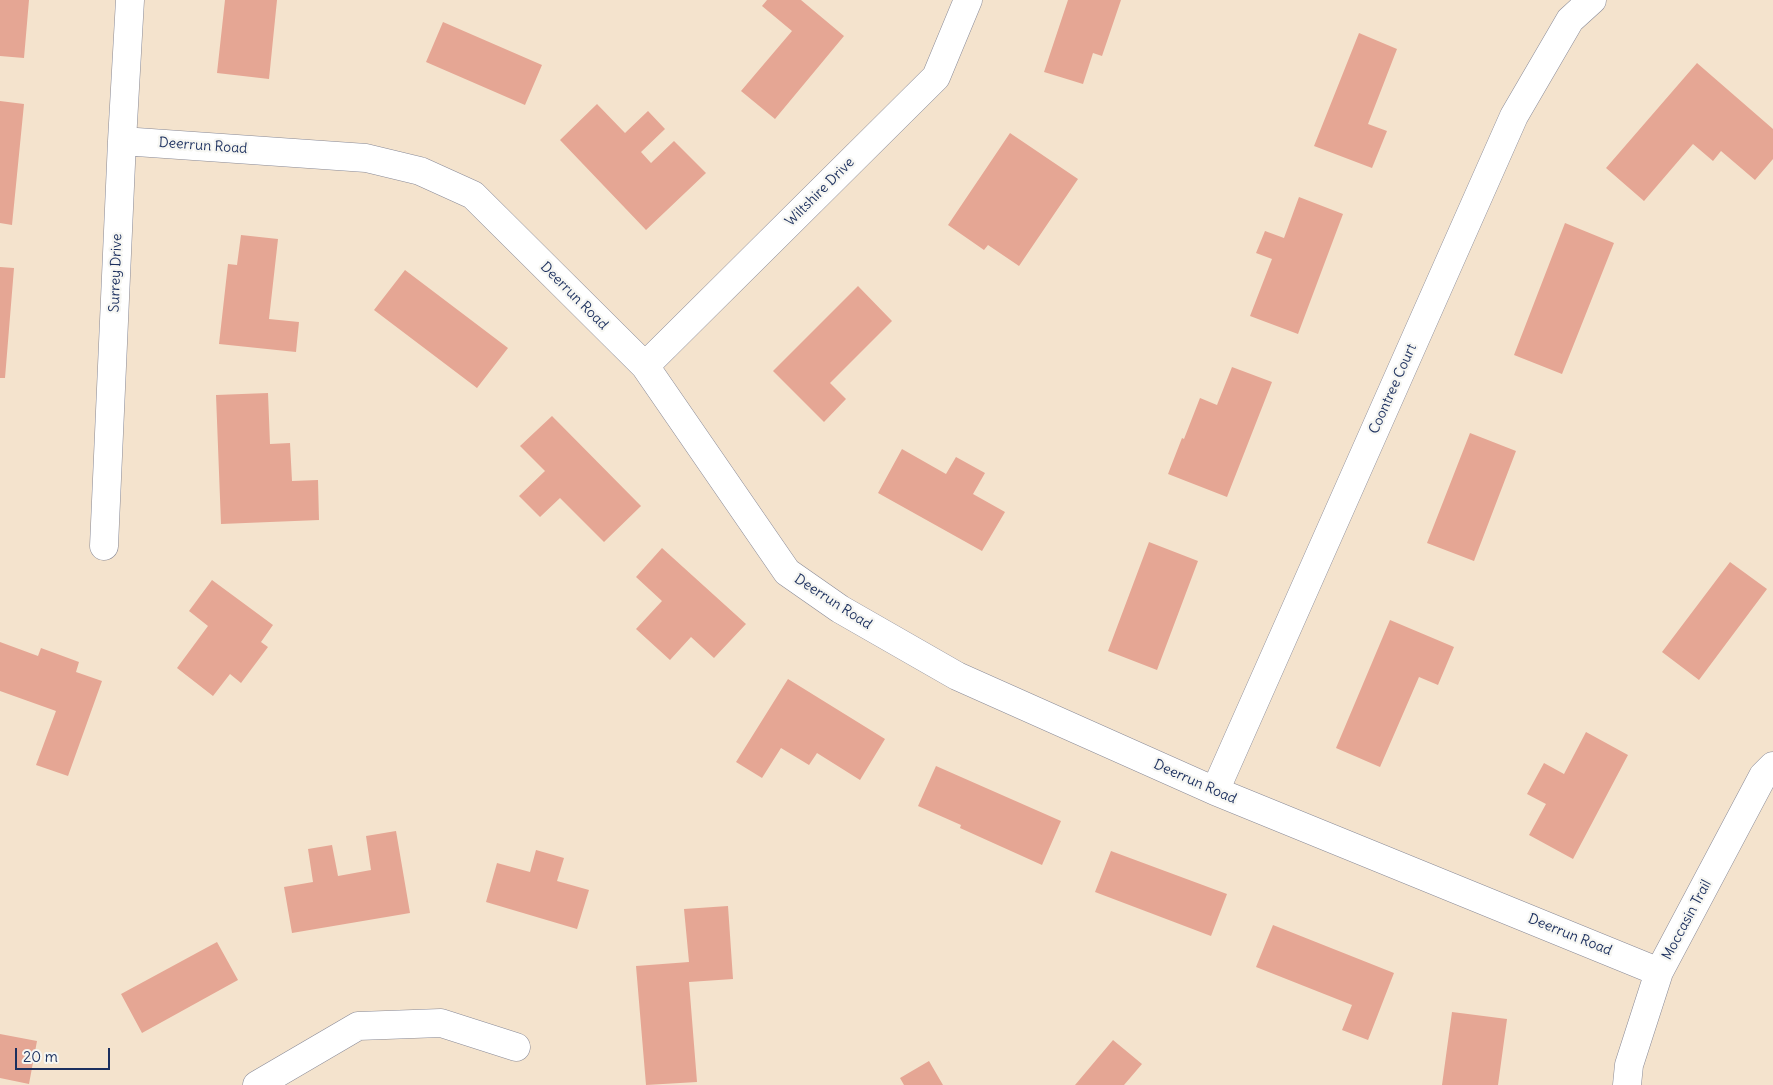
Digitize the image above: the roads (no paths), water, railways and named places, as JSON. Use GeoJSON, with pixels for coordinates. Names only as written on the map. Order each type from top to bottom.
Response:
{"type":"FeatureCollection","features":[{"type":"Feature","properties":{"kind":"street","name":"Surrey Drive"},"geometry":{"type":"LineString","coordinates":[[104,546],[130,0]]}},
{"type":"Feature","properties":{"kind":"street","name":"Wiltshire Drive"},"geometry":{"type":"LineString","coordinates":[[645,366],[936,77],[968,0]]}},
{"type":"Feature","properties":{"kind":"street","name":"Coontree Court"},"geometry":{"type":"LineString","coordinates":[[1215,791],[1514,116],[1570,20],[1592,0]]}},
{"type":"Feature","properties":{"kind":"street","name":"Deerrun Road"},"geometry":{"type":"LineString","coordinates":[[122,141],[366,158],[420,171],[473,195],[645,366],[787,572],[840,609],[957,676],[1215,791],[1660,972]]}},
{"type":"Feature","properties":{"kind":"street","name":"Moccasin Trail"},"geometry":{"type":"LineString","coordinates":[[1627,1085],[1629,1065],[1660,972],[1763,776],[1773,766]]}},
{"type":"Feature","properties":{"kind":"street"},"geometry":{"type":"LineString","coordinates":[[258,1085],[358,1026],[441,1022],[516,1047]]}}]}
